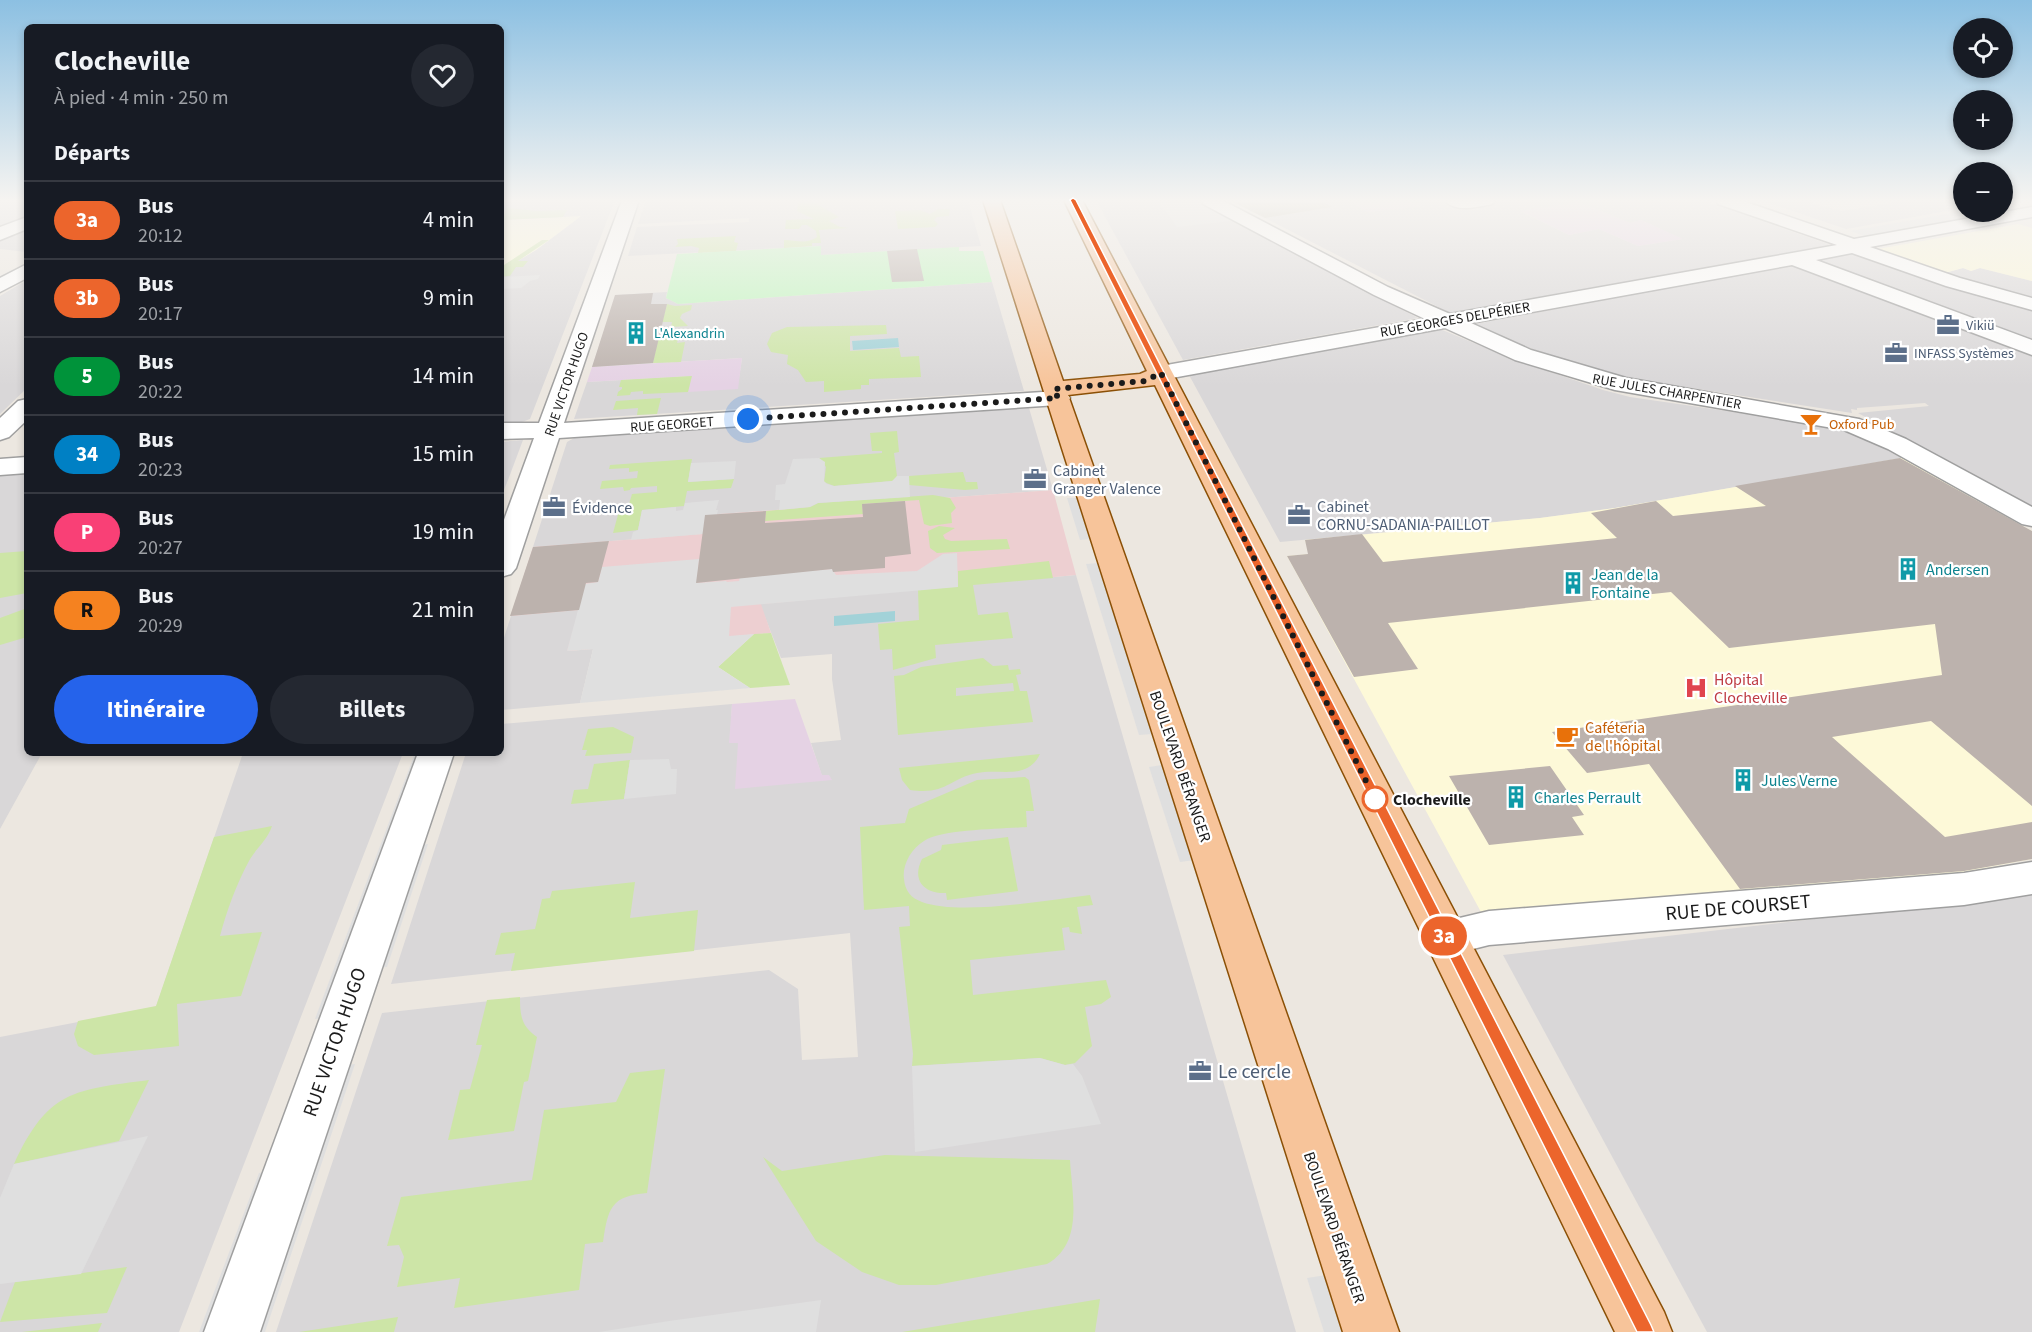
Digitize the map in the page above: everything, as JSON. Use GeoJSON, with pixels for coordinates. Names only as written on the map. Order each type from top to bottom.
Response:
{"type":"FeatureCollection","features":[{"type":"Feature","properties":{"kind":"main road","name":"BOULEVARD BÉRANGER"},"geometry":{"type":"LineString","coordinates":[[1012,262],[1371,1332]]}},
{"type":"Feature","properties":{"kind":"main road"},"geometry":{"type":"LineString","coordinates":[[1105,262],[1644,1332]]}},
{"type":"Feature","properties":{"kind":"main road"},"geometry":{"type":"LineString","coordinates":[[1056,393],[1145,381],[1161,373]]}},
{"type":"Feature","properties":{"kind":"street","name":"RUE VICTOR HUGO"},"geometry":{"type":"LineString","coordinates":[[504,560],[608,262]]}},
{"type":"Feature","properties":{"kind":"street","name":"RUE JULES CHARPENTIER"},"geometry":{"type":"LineString","coordinates":[[1327,262],[1382,291],[1523,356],[1593,378],[1648,390],[1813,416],[1864,428],[2032,518]]}},
{"type":"Feature","properties":{"kind":"street","name":"RUE GEORGES DELPÉRIER"},"geometry":{"type":"LineString","coordinates":[[1161,373],[1770,262]]}},
{"type":"Feature","properties":{"kind":"street"},"geometry":{"type":"LineString","coordinates":[[1804,262],[2032,348]]}},
{"type":"Feature","properties":{"kind":"street"},"geometry":{"type":"LineString","coordinates":[[1898,262],[1953,282],[2032,304]]}},
{"type":"Feature","properties":{"kind":"street"},"geometry":{"type":"LineString","coordinates":[[0,286],[24,272]]}},
{"type":"Feature","properties":{"kind":"street","name":"RUE GEORGET"},"geometry":{"type":"LineString","coordinates":[[504,431],[573,430],[1056,393]]}},
{"type":"Feature","properties":{"kind":"street"},"geometry":{"type":"LineString","coordinates":[[0,432],[24,409]]}},
{"type":"Feature","properties":{"kind":"street"},"geometry":{"type":"LineString","coordinates":[[0,467],[24,465]]}},
{"type":"Feature","properties":{"kind":"street","name":"RUE VICTOR HUGO"},"geometry":{"type":"LineString","coordinates":[[232,1332],[435,756]]}},
{"type":"Feature","properties":{"kind":"street","name":"RUE DE COURSET"},"geometry":{"type":"LineString","coordinates":[[1445,938],[1489,928],[1964,889],[2032,878]]}},
{"type":"Feature","properties":{"kind":"shaded area"},"geometry":{"type":"Polygon","coordinates":[[[504,262],[516,262],[504,269],[504,262]]]}},
{"type":"Feature","properties":{"kind":"shaded area"},"geometry":{"type":"Polygon","coordinates":[[[516,262],[591,262],[530,419],[522,422],[504,423],[504,269],[516,262]]]}},
{"type":"Feature","properties":{"kind":"shaded area"},"geometry":{"type":"Polygon","coordinates":[[[1130,262],[1312,262],[1418,318],[1183,360],[1130,262]]]}},
{"type":"Feature","properties":{"kind":"shaded area"},"geometry":{"type":"Polygon","coordinates":[[[1351,262],[1735,262],[1450,313],[1351,262]]]}},
{"type":"Feature","properties":{"kind":"shaded area"},"geometry":{"type":"Polygon","coordinates":[[[1824,262],[1886,262],[2032,308],[2032,341],[1824,262]]]}},
{"type":"Feature","properties":{"kind":"shaded area"},"geometry":{"type":"Polygon","coordinates":[[[1907,262],[2032,262],[2032,281],[1980,268],[1971,271],[1963,268],[1941,274],[1907,262]]]}},
{"type":"Feature","properties":{"kind":"shaded area"},"geometry":{"type":"Polygon","coordinates":[[[1798,264],[2032,354],[2032,507],[1858,413],[1929,406],[1925,403],[1857,408],[1857,410],[1851,409],[1852,413],[1614,376],[1523,346],[1475,324],[1798,264]]]}},
{"type":"Feature","properties":{"kind":"shaded area"},"geometry":{"type":"Polygon","coordinates":[[[1963,268],[1971,271],[1980,268],[2032,281],[2032,301],[1941,274],[1963,268]]]}},
{"type":"Feature","properties":{"kind":"shaded area"},"geometry":{"type":"Polygon","coordinates":[[[540,275],[538,279],[530,281],[521,288],[504,289],[504,277],[540,275]]]}},
{"type":"Feature","properties":{"kind":"shaded area"},"geometry":{"type":"Polygon","coordinates":[[[24,282],[24,391],[0,414],[0,296],[24,282]]]}},
{"type":"Feature","properties":{"kind":"shaded area"},"geometry":{"type":"Polygon","coordinates":[[[992,282],[1024,391],[574,419],[587,382],[692,376],[739,378],[742,358],[592,367],[616,295],[667,292],[666,298],[678,304],[992,282]]]}},
{"type":"Feature","properties":{"kind":"shaded area"},"geometry":{"type":"Polygon","coordinates":[[[1440,329],[1510,358],[1603,390],[1630,397],[1824,425],[1859,435],[1903,458],[1615,508],[1540,518],[1280,542],[1189,375],[1440,329]]]}},
{"type":"Feature","properties":{"kind":"shaded area"},"geometry":{"type":"Polygon","coordinates":[[[742,358],[738,389],[688,392],[691,376],[587,382],[592,367],[742,358]]]}},
{"type":"Feature","properties":{"kind":"shaded area"},"geometry":{"type":"Polygon","coordinates":[[[1029,408],[1053,490],[706,515],[703,534],[533,547],[567,442],[576,437],[1029,408]]]}},
{"type":"Feature","properties":{"kind":"shaded area"},"geometry":{"type":"Polygon","coordinates":[[[523,440],[504,490],[504,442],[523,440]]]}},
{"type":"Feature","properties":{"kind":"shaded area"},"geometry":{"type":"Polygon","coordinates":[[[819,458],[825,462],[824,481],[827,484],[834,486],[892,481],[897,476],[909,476],[910,497],[818,503],[810,507],[779,510],[780,500],[775,500],[776,485],[785,484],[793,459],[819,458]]]}},
{"type":"Feature","properties":{"kind":"shaded area","name":"Hôpital Clocheville"},"geometry":{"type":"Polygon","coordinates":[[[1902,458],[2032,531],[2032,859],[1943,876],[1481,912],[1287,556],[1309,554],[1305,540],[1540,518],[1615,508],[1902,458]]]}},
{"type":"Feature","properties":{"kind":"shaded area"},"geometry":{"type":"Polygon","coordinates":[[[736,461],[734,479],[688,482],[691,463],[736,461]]]}},
{"type":"Feature","properties":{"kind":"shaded area"},"geometry":{"type":"Polygon","coordinates":[[[24,473],[24,756],[40,756],[0,829],[0,475],[24,473]]]}},
{"type":"Feature","properties":{"kind":"shaded area"},"geometry":{"type":"Polygon","coordinates":[[[1053,490],[1076,575],[761,604],[771,633],[567,651],[579,610],[511,616],[533,547],[702,534],[705,515],[1053,490]]]}},
{"type":"Feature","properties":{"kind":"shaded area"},"geometry":{"type":"Polygon","coordinates":[[[1067,498],[1077,498],[1090,539],[1080,540],[1067,498]]]}},
{"type":"Feature","properties":{"kind":"shaded area"},"geometry":{"type":"Polygon","coordinates":[[[719,500],[717,514],[703,534],[631,540],[633,532],[638,530],[642,510],[676,507],[676,511],[683,510],[685,503],[719,500]]]}},
{"type":"Feature","properties":{"kind":"shaded area"},"geometry":{"type":"Polygon","coordinates":[[[957,553],[958,587],[731,607],[729,636],[754,634],[718,667],[750,688],[580,703],[593,649],[567,651],[585,584],[598,582],[602,567],[699,559],[697,583],[727,582],[739,581],[740,577],[832,569],[836,575],[917,571],[943,554],[957,553]]]}},
{"type":"Feature","properties":{"kind":"shaded area"},"geometry":{"type":"Polygon","coordinates":[[[1098,563],[1152,734],[1139,735],[1086,564],[1098,563]]]}},
{"type":"Feature","properties":{"kind":"shaded area"},"geometry":{"type":"Polygon","coordinates":[[[1076,575],[1296,1332],[276,1332],[382,1013],[769,970],[798,989],[802,1060],[858,1057],[850,933],[391,984],[465,756],[504,756],[504,724],[732,704],[730,743],[738,743],[822,776],[811,743],[841,740],[832,679],[832,654],[781,658],[760,604],[1076,575]]]}},
{"type":"Feature","properties":{"kind":"shaded area"},"geometry":{"type":"Polygon","coordinates":[[[579,610],[568,651],[593,649],[580,703],[504,710],[504,638],[511,616],[579,610]]]}},
{"type":"Feature","properties":{"kind":"shaded area"},"geometry":{"type":"Polygon","coordinates":[[[795,699],[822,775],[829,775],[832,780],[735,789],[738,743],[729,743],[732,704],[795,699]]]}},
{"type":"Feature","properties":{"kind":"shaded area"},"geometry":{"type":"Polygon","coordinates":[[[242,756],[402,756],[179,1332],[0,1332],[0,1037],[156,1007],[242,756]]]}},
{"type":"Feature","properties":{"kind":"shaded area"},"geometry":{"type":"Polygon","coordinates":[[[414,756],[426,756],[331,1017],[315,1019],[414,756]]]}},
{"type":"Feature","properties":{"kind":"shaded area"},"geometry":{"type":"Polygon","coordinates":[[[669,759],[671,769],[677,769],[676,794],[624,799],[630,760],[669,759]]]}},
{"type":"Feature","properties":{"kind":"shaded area"},"geometry":{"type":"Polygon","coordinates":[[[1162,765],[1195,860],[1180,862],[1149,767],[1162,765]]]}},
{"type":"Feature","properties":{"kind":"shaded area"},"geometry":{"type":"Polygon","coordinates":[[[428,844],[387,967],[372,968],[414,846],[428,844]]]}},
{"type":"Feature","properties":{"kind":"shaded area"},"geometry":{"type":"Polygon","coordinates":[[[2032,894],[2032,1332],[1707,1332],[1503,955],[2032,894]]]}},
{"type":"Feature","properties":{"kind":"shaded area"},"geometry":{"type":"Polygon","coordinates":[[[1040,1058],[1065,1065],[1073,1064],[1082,1076],[1101,1124],[915,1152],[912,1066],[1040,1058]]]}},
{"type":"Feature","properties":{"kind":"shaded area"},"geometry":{"type":"Polygon","coordinates":[[[355,1064],[265,1332],[248,1332],[339,1066],[355,1064]]]}},
{"type":"Feature","properties":{"kind":"shaded area"},"geometry":{"type":"Polygon","coordinates":[[[148,1136],[81,1274],[0,1284],[0,1198],[14,1164],[148,1136]]]}},
{"type":"Feature","properties":{"kind":"shaded area"},"geometry":{"type":"Polygon","coordinates":[[[277,1170],[218,1332],[199,1332],[259,1173],[277,1170]]]}},
{"type":"Feature","properties":{"kind":"shaded area"},"geometry":{"type":"Polygon","coordinates":[[[1327,1275],[1345,1332],[1324,1332],[1307,1278],[1327,1275]]]}},
{"type":"Feature","properties":{"kind":"shaded area"},"geometry":{"type":"Polygon","coordinates":[[[821,1300],[816,1332],[599,1332],[669,1321],[821,1300]]]}},
{"type":"Feature","properties":{"kind":"green space"},"geometry":{"type":"Polygon","coordinates":[[[508,262],[527,262],[523,267],[516,267],[510,276],[504,277],[504,265],[508,262]]]}},
{"type":"Feature","properties":{"kind":"green space"},"geometry":{"type":"Polygon","coordinates":[[[675,262],[986,262],[992,282],[678,304],[666,298],[675,262]]]}},
{"type":"Feature","properties":{"kind":"green space"},"geometry":{"type":"Polygon","coordinates":[[[667,304],[692,305],[691,310],[682,314],[680,318],[688,326],[671,327],[672,322],[662,322],[667,304]]]}},
{"type":"Feature","properties":{"kind":"green space"},"geometry":{"type":"Polygon","coordinates":[[[886,325],[887,334],[850,336],[850,351],[899,348],[901,357],[919,356],[921,377],[869,379],[869,385],[861,385],[861,389],[824,392],[824,381],[806,382],[798,370],[787,364],[788,355],[771,352],[767,344],[772,333],[787,327],[886,325]]]}},
{"type":"Feature","properties":{"kind":"green space"},"geometry":{"type":"Polygon","coordinates":[[[681,329],[677,343],[685,342],[681,362],[653,363],[658,338],[669,337],[670,330],[681,329]]]}},
{"type":"Feature","properties":{"kind":"green space"},"geometry":{"type":"Polygon","coordinates":[[[692,376],[688,392],[643,394],[643,391],[617,396],[622,389],[619,387],[621,380],[692,376]]]}},
{"type":"Feature","properties":{"kind":"green space"},"geometry":{"type":"Polygon","coordinates":[[[661,398],[657,414],[637,415],[638,408],[613,410],[616,401],[661,398]]]}},
{"type":"Feature","properties":{"kind":"green space"},"geometry":{"type":"Polygon","coordinates":[[[897,431],[899,452],[894,453],[897,476],[893,481],[834,486],[824,482],[826,467],[819,458],[882,453],[882,451],[872,451],[870,433],[897,431]]]}},
{"type":"Feature","properties":{"kind":"green space"},"geometry":{"type":"Polygon","coordinates":[[[692,459],[688,482],[734,479],[731,488],[687,491],[684,506],[642,510],[638,530],[613,533],[619,511],[627,511],[632,494],[657,492],[657,486],[631,488],[624,491],[623,487],[600,489],[602,481],[637,478],[638,471],[629,472],[629,468],[609,469],[610,465],[692,459]]]}},
{"type":"Feature","properties":{"kind":"green space"},"geometry":{"type":"Polygon","coordinates":[[[963,472],[966,482],[977,482],[978,489],[909,485],[909,476],[963,472]]]}},
{"type":"Feature","properties":{"kind":"green space"},"geometry":{"type":"Polygon","coordinates":[[[933,495],[950,498],[956,508],[951,513],[952,523],[930,526],[924,524],[919,500],[862,504],[863,514],[765,521],[766,511],[810,507],[818,503],[933,495]]]}},
{"type":"Feature","properties":{"kind":"green space"},"geometry":{"type":"Polygon","coordinates":[[[939,526],[955,528],[943,535],[945,539],[951,541],[1007,539],[1010,549],[937,553],[930,548],[928,531],[939,526]]]}},
{"type":"Feature","properties":{"kind":"green space"},"geometry":{"type":"Polygon","coordinates":[[[24,551],[24,594],[0,598],[0,553],[24,551]]]}},
{"type":"Feature","properties":{"kind":"green space"},"geometry":{"type":"Polygon","coordinates":[[[1049,561],[1053,578],[973,585],[978,615],[1008,612],[1013,638],[935,645],[936,658],[893,670],[892,649],[880,650],[878,624],[919,620],[918,590],[958,586],[958,571],[1049,561]]]}},
{"type":"Feature","properties":{"kind":"green space"},"geometry":{"type":"Polygon","coordinates":[[[24,609],[24,638],[0,645],[0,618],[24,609]]]}},
{"type":"Feature","properties":{"kind":"green space"},"geometry":{"type":"Polygon","coordinates":[[[771,633],[790,685],[750,688],[718,667],[754,634],[771,633]]]}},
{"type":"Feature","properties":{"kind":"green space"},"geometry":{"type":"Polygon","coordinates":[[[983,658],[993,666],[1008,665],[1009,670],[1020,669],[1021,674],[1016,675],[1020,691],[1027,691],[1033,722],[898,735],[894,676],[904,675],[921,667],[983,658]],[[1013,683],[956,688],[956,696],[1014,691],[1013,683]]]}},
{"type":"Feature","properties":{"kind":"green space"},"geometry":{"type":"Polygon","coordinates":[[[613,727],[634,737],[631,753],[585,756],[587,750],[582,750],[588,729],[613,727]]]}},
{"type":"Feature","properties":{"kind":"green space"},"geometry":{"type":"Polygon","coordinates":[[[1040,754],[1028,768],[1020,771],[977,773],[940,788],[922,791],[910,790],[902,780],[899,768],[1040,754]]]}},
{"type":"Feature","properties":{"kind":"green space"},"geometry":{"type":"Polygon","coordinates":[[[630,760],[624,799],[571,804],[574,790],[588,789],[594,764],[630,760]]]}},
{"type":"Feature","properties":{"kind":"green space"},"geometry":{"type":"Polygon","coordinates":[[[1025,777],[1029,780],[1034,811],[1026,811],[1027,827],[958,832],[924,841],[908,858],[904,868],[905,883],[909,894],[922,902],[958,908],[1004,906],[1090,895],[1093,905],[1077,907],[1082,934],[1070,932],[1069,927],[1062,928],[1065,950],[970,960],[973,995],[1106,980],[1111,997],[1101,1004],[1085,1007],[1092,1046],[1075,1063],[1065,1065],[1040,1058],[912,1066],[913,1054],[899,927],[910,926],[909,906],[864,910],[860,827],[905,823],[909,809],[977,780],[1025,777]]]}},
{"type":"Feature","properties":{"kind":"green space"},"geometry":{"type":"Polygon","coordinates":[[[272,826],[240,879],[220,936],[262,932],[241,996],[177,1004],[179,1046],[94,1055],[78,1046],[74,1034],[78,1021],[156,1006],[214,837],[272,826]]]}},
{"type":"Feature","properties":{"kind":"green space"},"geometry":{"type":"Polygon","coordinates":[[[1008,837],[1018,891],[947,900],[946,893],[932,891],[922,885],[919,880],[919,867],[922,859],[941,850],[942,845],[1008,837]]]}},
{"type":"Feature","properties":{"kind":"green space"},"geometry":{"type":"Polygon","coordinates":[[[635,882],[630,918],[698,910],[694,951],[511,971],[515,953],[495,955],[501,933],[535,929],[542,899],[550,898],[552,891],[635,882]]]}},
{"type":"Feature","properties":{"kind":"green space"},"geometry":{"type":"Polygon","coordinates":[[[520,997],[522,1020],[537,1037],[528,1081],[524,1082],[514,1131],[448,1140],[460,1090],[470,1089],[482,1045],[476,1045],[487,1000],[520,997]]]}},
{"type":"Feature","properties":{"kind":"green space"},"geometry":{"type":"Polygon","coordinates":[[[665,1069],[647,1193],[626,1197],[619,1201],[610,1212],[603,1242],[585,1244],[579,1290],[454,1308],[460,1278],[397,1287],[404,1257],[399,1245],[387,1246],[401,1197],[532,1180],[544,1110],[616,1102],[630,1073],[665,1069]]]}},
{"type":"Feature","properties":{"kind":"green space"},"geometry":{"type":"Polygon","coordinates":[[[149,1080],[119,1141],[14,1164],[39,1121],[66,1098],[82,1091],[149,1080]]]}},
{"type":"Feature","properties":{"kind":"green space"},"geometry":{"type":"Polygon","coordinates":[[[885,1155],[1070,1160],[1073,1218],[1066,1244],[1059,1255],[1047,1264],[936,1285],[899,1285],[862,1272],[816,1241],[763,1157],[782,1171],[885,1155]]]}},
{"type":"Feature","properties":{"kind":"green space"},"geometry":{"type":"Polygon","coordinates":[[[127,1267],[107,1313],[0,1322],[15,1282],[127,1267]]]}},
{"type":"Feature","properties":{"kind":"green space"},"geometry":{"type":"Polygon","coordinates":[[[1100,1299],[1095,1332],[902,1332],[1100,1299]]]}},
{"type":"Feature","properties":{"kind":"green space"},"geometry":{"type":"Polygon","coordinates":[[[398,1317],[394,1332],[299,1332],[398,1317]]]}},
{"type":"Feature","properties":{"kind":"green space"},"geometry":{"type":"Polygon","coordinates":[[[102,1323],[98,1332],[22,1332],[102,1323]]]}},
{"type":"Feature","properties":{"kind":"water"},"geometry":{"type":"Polygon","coordinates":[[[898,338],[899,347],[853,350],[852,341],[898,338]]]}},
{"type":"Feature","properties":{"kind":"water"},"geometry":{"type":"Polygon","coordinates":[[[895,611],[895,621],[834,626],[834,616],[895,611]]]}},
{"type":"Feature","properties":{"kind":"building"},"geometry":{"type":"Polygon","coordinates":[[[889,262],[920,262],[924,281],[892,282],[889,262]]]}},
{"type":"Feature","properties":{"kind":"building","name":"L'Alexandrin"},"geometry":{"type":"Polygon","coordinates":[[[653,293],[651,304],[667,304],[653,363],[592,367],[615,295],[653,293]]]}},
{"type":"Feature","properties":{"kind":"building"},"geometry":{"type":"Polygon","coordinates":[[[1900,458],[2032,531],[2032,806],[1931,721],[1832,737],[1945,837],[2032,822],[2032,859],[1964,871],[1740,889],[1649,764],[1587,773],[1552,732],[1942,675],[1935,624],[1729,648],[1671,592],[1388,623],[1418,669],[1354,677],[1287,556],[1308,554],[1305,540],[1362,534],[1383,562],[1617,538],[1591,513],[1656,501],[1673,516],[1766,506],[1735,486],[1900,458]]]}},
{"type":"Feature","properties":{"kind":"building"},"geometry":{"type":"Polygon","coordinates":[[[905,501],[911,554],[885,557],[885,568],[833,572],[832,569],[696,583],[705,515],[766,511],[765,523],[863,517],[862,504],[905,501]]]}},
{"type":"Feature","properties":{"kind":"building"},"geometry":{"type":"Polygon","coordinates":[[[609,541],[598,582],[586,583],[579,610],[510,616],[533,547],[609,541]]]}},
{"type":"Feature","properties":{"kind":"building","name":"Charles Perrault"},"geometry":{"type":"Polygon","coordinates":[[[1550,766],[1584,815],[1572,817],[1584,835],[1489,845],[1449,776],[1550,766]]]}},
{"type":"Feature","properties":{"kind":"bus line","name":"3a"},"geometry":{"type":"LineString","coordinates":[[1104,262],[1644,1332]]}},
{"type":"Feature","properties":{"kind":"place","name":"Vikiü"},"geometry":{"type":"Point","coordinates":[1948,325]}},
{"type":"Feature","properties":{"kind":"place","name":"L'Alexandrin"},"geometry":{"type":"Point","coordinates":[636,333]}},
{"type":"Feature","properties":{"kind":"place","name":"INFASS Systèmes"},"geometry":{"type":"Point","coordinates":[1896,353]}},
{"type":"Feature","properties":{"kind":"place","name":"Oxford Pub"},"geometry":{"type":"Point","coordinates":[1811,424]}},
{"type":"Feature","properties":{"kind":"place","name":"Cabinet Granger Valence"},"geometry":{"type":"Point","coordinates":[1035,479]}},
{"type":"Feature","properties":{"kind":"place","name":"Évidence"},"geometry":{"type":"Point","coordinates":[554,507]}},
{"type":"Feature","properties":{"kind":"place","name":"Cabinet CORNU-SADANIA-PAILLOT"},"geometry":{"type":"Point","coordinates":[1299,515]}},
{"type":"Feature","properties":{"kind":"place","name":"Andersen"},"geometry":{"type":"Point","coordinates":[1908,569]}},
{"type":"Feature","properties":{"kind":"place","name":"Jean de la Fontaine"},"geometry":{"type":"Point","coordinates":[1573,583]}},
{"type":"Feature","properties":{"kind":"place","name":"Hôpital Clocheville"},"geometry":{"type":"Point","coordinates":[1696,688]}},
{"type":"Feature","properties":{"kind":"place","name":"Caféteria de l'hôpital"},"geometry":{"type":"Point","coordinates":[1567,736]}},
{"type":"Feature","properties":{"kind":"place","name":"Jules Verne"},"geometry":{"type":"Point","coordinates":[1743,780]}},
{"type":"Feature","properties":{"kind":"place","name":"Charles Perrault"},"geometry":{"type":"Point","coordinates":[1516,797]}},
{"type":"Feature","properties":{"kind":"place","name":"Clocheville"},"geometry":{"type":"Point","coordinates":[1375,799]}},
{"type":"Feature","properties":{"kind":"place","name":"Le cercle"},"geometry":{"type":"Point","coordinates":[1200,1071]}},
{"type":"Feature","properties":{"kind":"route"},"geometry":{"type":"LineString","coordinates":[[748,419],[1058,398],[1054,389],[1145,381],[1161,373],[1375,799]]}}]}
